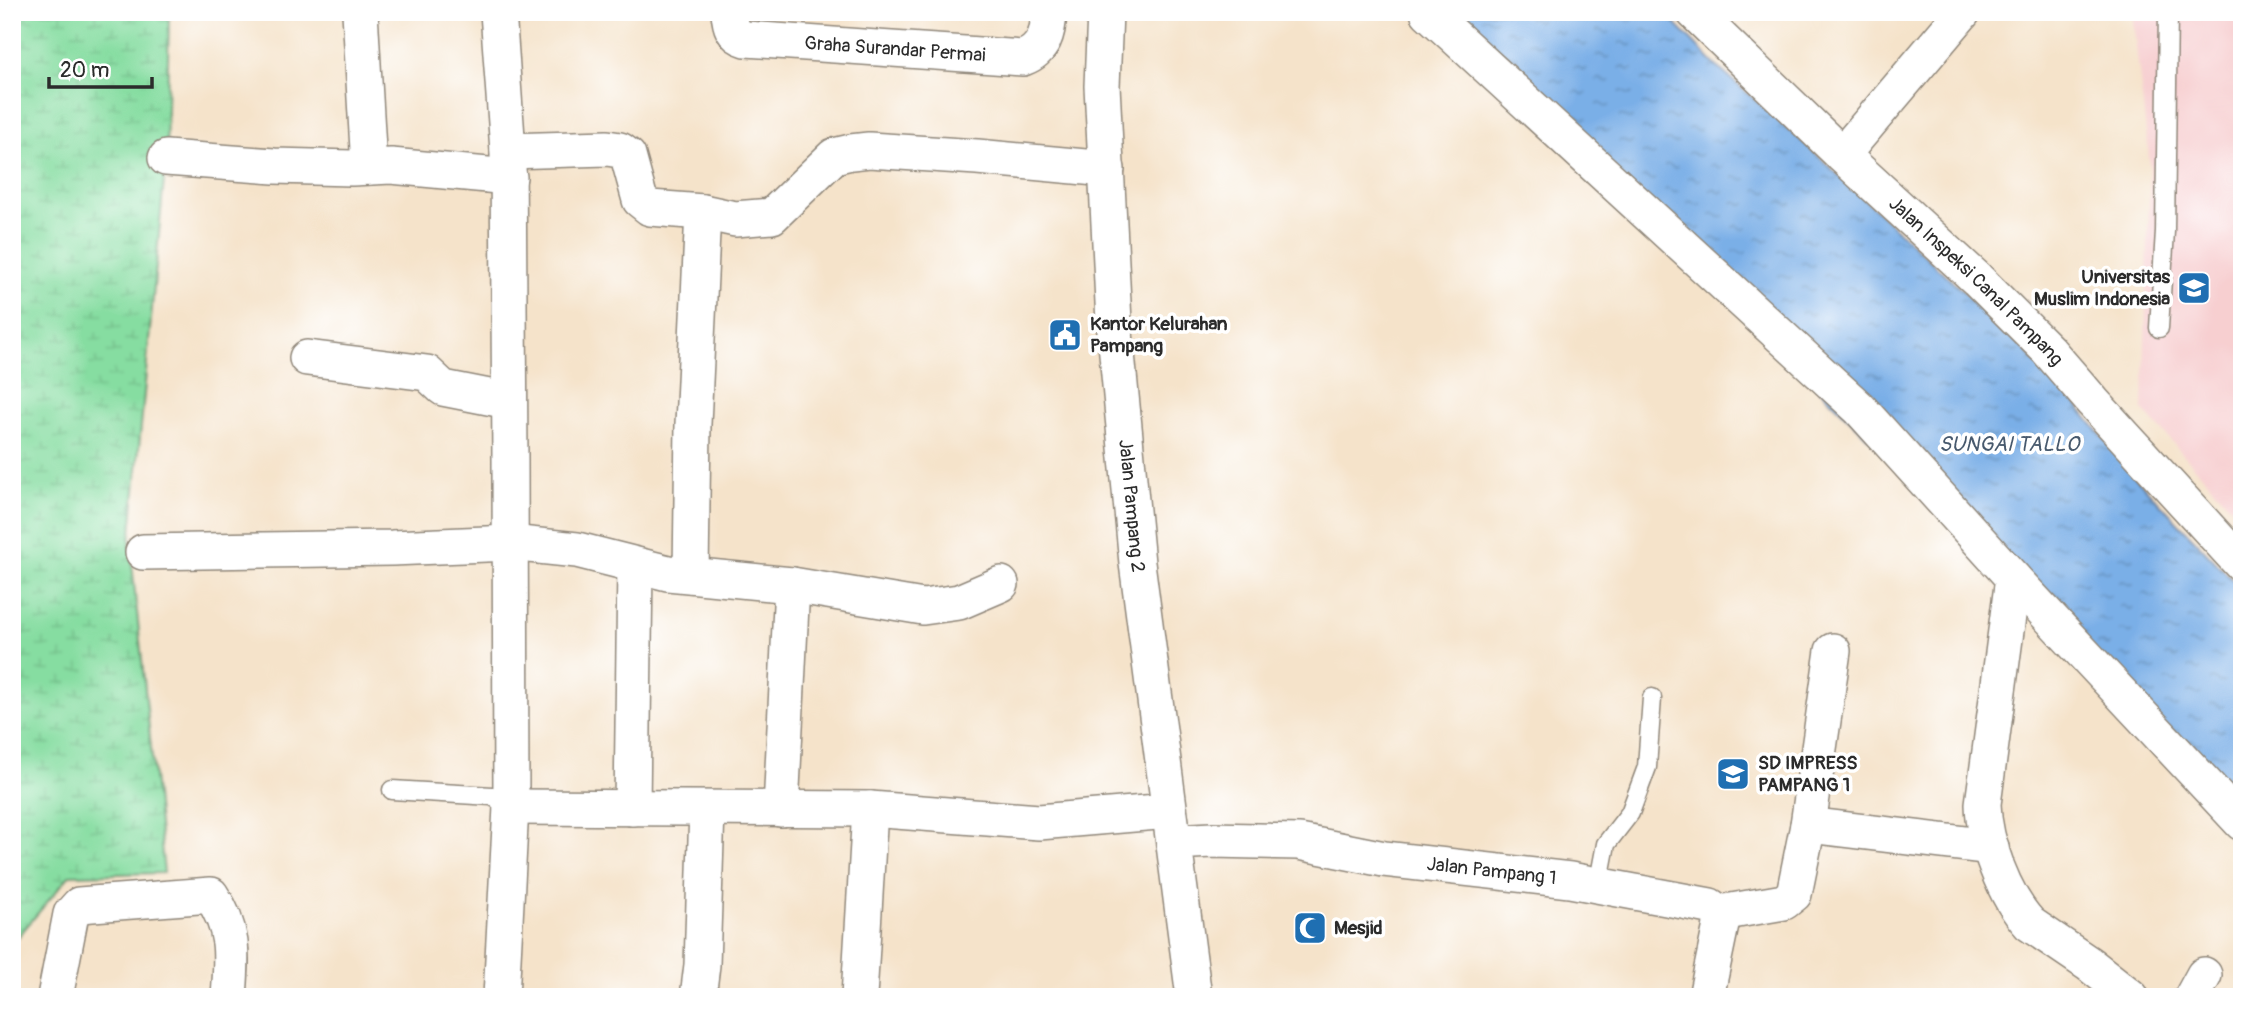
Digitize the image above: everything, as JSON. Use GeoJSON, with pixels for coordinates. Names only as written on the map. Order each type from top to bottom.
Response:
{"type":"FeatureCollection","features":[{"type":"Feature","properties":{"kind":"street"},"geometry":{"type":"LineString","coordinates":[[360,12],[369,167]]}},
{"type":"Feature","properties":{"kind":"street"},"geometry":{"type":"LineString","coordinates":[[498,12],[508,164],[511,807],[501,997]]}},
{"type":"Feature","properties":{"kind":"street","name":"Graha Surandar Permai"},"geometry":{"type":"LineString","coordinates":[[729,12],[732,30],[746,40],[1023,58],[1040,47],[1048,32],[1049,12]]}},
{"type":"Feature","properties":{"kind":"street","name":"Jalan Pampang 2"},"geometry":{"type":"LineString","coordinates":[[1105,12],[1102,86],[1114,322],[1137,563],[1194,997]]}},
{"type":"Feature","properties":{"kind":"street"},"geometry":{"type":"LineString","coordinates":[[1428,12],[1859,408],[2013,578],[2242,823]]}},
{"type":"Feature","properties":{"kind":"street","name":"Jalan Inspeksi Canal Pampang"},"geometry":{"type":"LineString","coordinates":[[1694,12],[1842,155],[1977,279],[2048,350],[2242,565]]}},
{"type":"Feature","properties":{"kind":"street"},"geometry":{"type":"LineString","coordinates":[[1842,155],[1963,12]]}},
{"type":"Feature","properties":{"kind":"street"},"geometry":{"type":"LineString","coordinates":[[166,158],[274,166],[508,164],[607,148],[620,150],[628,156],[640,200],[650,208],[703,212],[735,219],[772,216],[834,156],[851,152],[869,150],[977,157],[1107,169]]}},
{"type":"Feature","properties":{"kind":"street"},"geometry":{"type":"LineString","coordinates":[[691,575],[693,424],[703,212]]}},
{"type":"Feature","properties":{"kind":"street"},"geometry":{"type":"LineString","coordinates":[[307,358],[427,373],[443,388],[509,401]]}},
{"type":"Feature","properties":{"kind":"street"},"geometry":{"type":"LineString","coordinates":[[143,552],[392,548],[510,542],[577,550],[668,573],[792,585],[923,607],[959,602],[1001,584]]}},
{"type":"Feature","properties":{"kind":"street"},"geometry":{"type":"LineString","coordinates":[[632,808],[635,565]]}},
{"type":"Feature","properties":{"kind":"street"},"geometry":{"type":"LineString","coordinates":[[2013,578],[1983,819],[2004,883],[2022,915],[2030,924],[2089,964],[2131,997]]}},
{"type":"Feature","properties":{"kind":"street"},"geometry":{"type":"LineString","coordinates":[[781,809],[792,585]]}},
{"type":"Feature","properties":{"kind":"street"},"geometry":{"type":"LineString","coordinates":[[1706,997],[1721,925],[1720,913],[1784,902],[1792,898],[1808,825],[1833,651]]}},
{"type":"Feature","properties":{"kind":"street","name":"Jalan Pampang 1"},"geometry":{"type":"LineString","coordinates":[[511,807],[870,809],[1039,822],[1171,826],[1212,839],[1299,842],[1384,859],[1598,886],[1710,906],[1720,913]]}},
{"type":"Feature","properties":{"kind":"street"},"geometry":{"type":"LineString","coordinates":[[698,997],[702,965],[707,809]]}},
{"type":"Feature","properties":{"kind":"street"},"geometry":{"type":"LineString","coordinates":[[859,997],[870,809]]}},
{"type":"Feature","properties":{"kind":"street"},"geometry":{"type":"LineString","coordinates":[[1808,825],[1991,846]]}},
{"type":"Feature","properties":{"kind":"street"},"geometry":{"type":"LineString","coordinates":[[55,997],[71,914],[79,905],[211,895],[223,912],[230,931],[229,997]]}},
{"type":"Feature","properties":{"kind":"lane"},"geometry":{"type":"LineString","coordinates":[[2160,328],[2165,231],[2168,12]]}},
{"type":"Feature","properties":{"kind":"lane"},"geometry":{"type":"LineString","coordinates":[[1598,886],[1606,844],[1630,813],[1647,767],[1652,698]]}},
{"type":"Feature","properties":{"kind":"lane"},"geometry":{"type":"LineString","coordinates":[[392,790],[492,796],[511,807]]}},
{"type":"Feature","properties":{"kind":"shaded area","name":"Universitas Muslim Indonesia"},"geometry":{"type":"Polygon","coordinates":[[[2132,12],[2242,12],[2242,519],[2143,410],[2150,166],[2132,12]]]}},
{"type":"Feature","properties":{"kind":"green space"},"geometry":{"type":"Polygon","coordinates":[[[12,12],[169,12],[166,158],[130,544],[164,873],[70,875],[12,944],[12,12]]]}},
{"type":"Feature","properties":{"kind":"water","name":"SUNGAI TALLO"},"geometry":{"type":"Polygon","coordinates":[[[1440,12],[1664,12],[1715,65],[1803,142],[2066,391],[2134,476],[2242,590],[2242,809],[1440,12]]]}},
{"type":"Feature","properties":{"kind":"place","name":"Universitas Muslim Indonesia"},"geometry":{"type":"Point","coordinates":[2194,288]}},
{"type":"Feature","properties":{"kind":"place","name":"Kantor Kelurahan Pampang"},"geometry":{"type":"Point","coordinates":[1065,335]}},
{"type":"Feature","properties":{"kind":"place","name":"SD IMPRESS PAMPANG 1"},"geometry":{"type":"Point","coordinates":[1733,774]}},
{"type":"Feature","properties":{"kind":"place","name":"Mesjid"},"geometry":{"type":"Point","coordinates":[1310,928]}}]}
